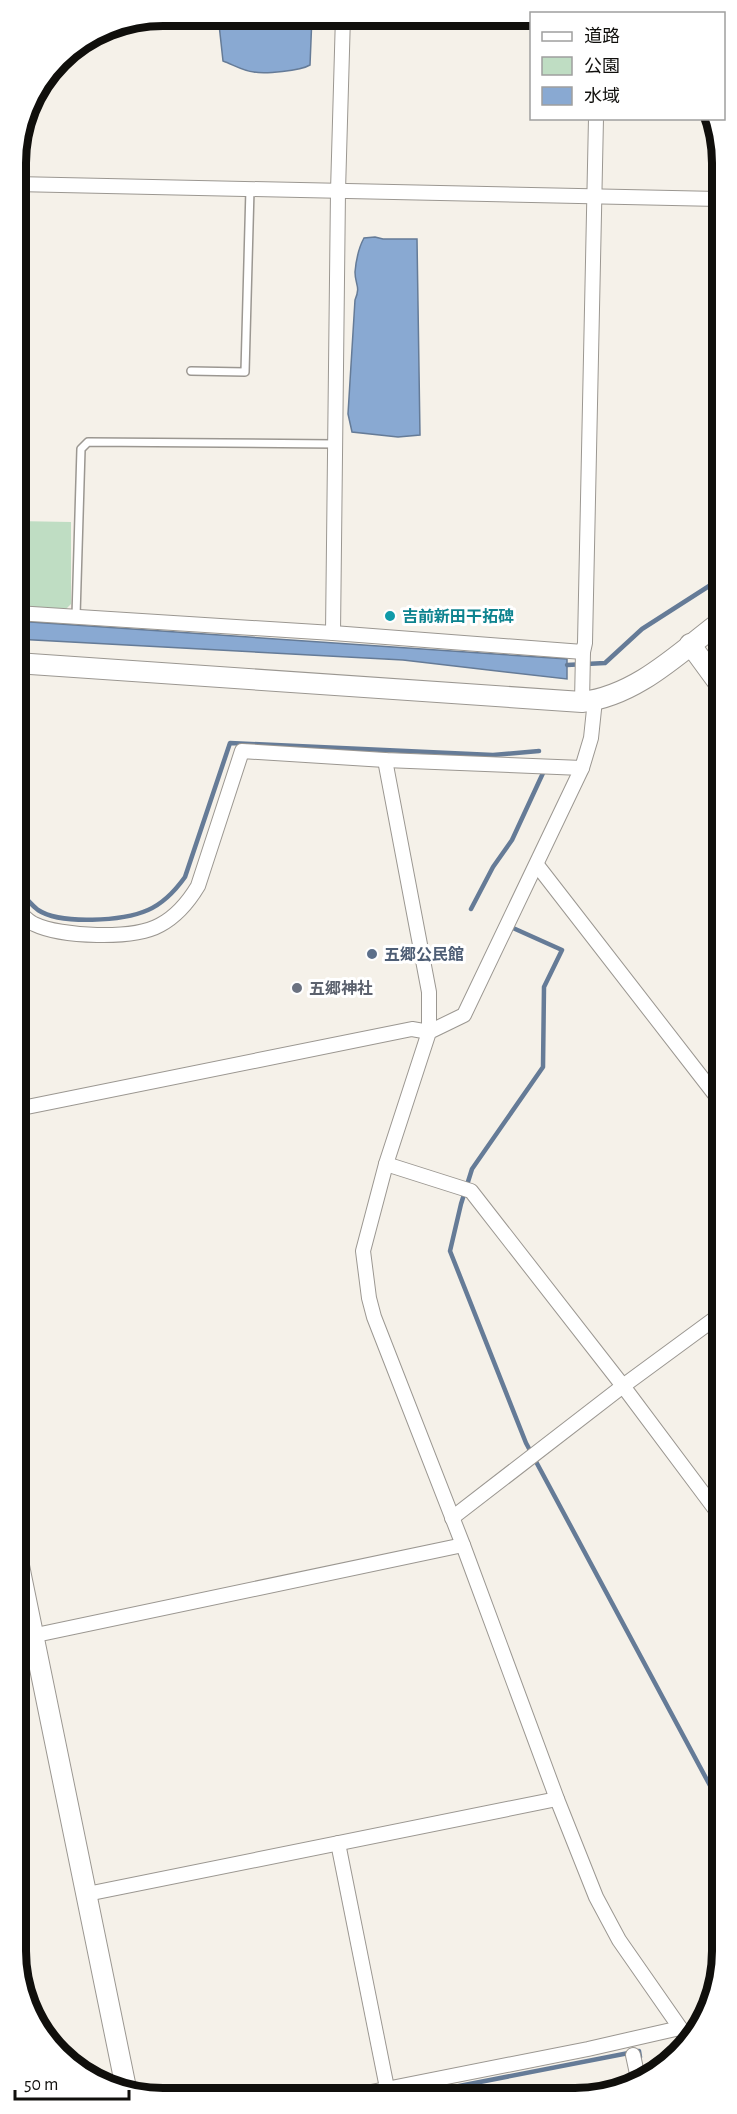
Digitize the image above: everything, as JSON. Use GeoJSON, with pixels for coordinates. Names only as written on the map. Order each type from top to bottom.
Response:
{"type":"FeatureCollection","features":[{"type":"Feature","properties":{"kind":"street"},"geometry":{"type":"LineString","coordinates":[[333,633],[338,191],[343,26]]}},
{"type":"Feature","properties":{"kind":"street"},"geometry":{"type":"LineString","coordinates":[[26,1107],[412,1029],[429,1032],[464,1015],[582,768],[591,738],[589,701],[583,674],[583,655],[586,632],[596,120]]}},
{"type":"Feature","properties":{"kind":"street"},"geometry":{"type":"LineString","coordinates":[[26,184],[712,199]]}},
{"type":"Feature","properties":{"kind":"street"},"geometry":{"type":"LineString","coordinates":[[26,614],[333,633],[583,655]]}},
{"type":"Feature","properties":{"kind":"street"},"geometry":{"type":"LineString","coordinates":[[26,664],[589,701],[623,691],[649,675],[712,628]]}},
{"type":"Feature","properties":{"kind":"street"},"geometry":{"type":"LineString","coordinates":[[690,644],[712,674]]}},
{"type":"Feature","properties":{"kind":"street"},"geometry":{"type":"LineString","coordinates":[[26,918],[31,923],[51,931],[78,935],[125,933],[159,926],[189,901],[198,886],[242,751],[385,760],[582,768]]}},
{"type":"Feature","properties":{"kind":"street"},"geometry":{"type":"LineString","coordinates":[[385,760],[429,992],[429,1032],[386,1164],[363,1251],[369,1298],[374,1317],[464,1545],[556,1799],[596,1897],[619,1940],[684,2034]]}},
{"type":"Feature","properties":{"kind":"street"},"geometry":{"type":"LineString","coordinates":[[537,865],[711,1090]]}},
{"type":"Feature","properties":{"kind":"street"},"geometry":{"type":"LineString","coordinates":[[386,1164],[466,1189],[623,1386],[711,1505]]}},
{"type":"Feature","properties":{"kind":"street"},"geometry":{"type":"LineString","coordinates":[[452,1518],[711,1321]]}},
{"type":"Feature","properties":{"kind":"street"},"geometry":{"type":"LineString","coordinates":[[125,2083],[87,1894],[26,1638],[464,1545]]}},
{"type":"Feature","properties":{"kind":"street"},"geometry":{"type":"LineString","coordinates":[[87,1894],[556,1799]]}},
{"type":"Feature","properties":{"kind":"street"},"geometry":{"type":"LineString","coordinates":[[338,1843],[387,2088],[588,2049],[680,2028]]}},
{"type":"Feature","properties":{"kind":"street"},"geometry":{"type":"LineString","coordinates":[[633,2055],[637,2073]]}},
{"type":"Feature","properties":{"kind":"lane"},"geometry":{"type":"LineString","coordinates":[[191,371],[245,372],[250,189]]}},
{"type":"Feature","properties":{"kind":"lane"},"geometry":{"type":"LineString","coordinates":[[76,616],[81,449],[88,442],[335,444]]}},
{"type":"Feature","properties":{"kind":"green space"},"geometry":{"type":"Polygon","coordinates":[[[26,521],[71,522],[71,604],[65,610],[26,608],[26,521]]]}},
{"type":"Feature","properties":{"kind":"water"},"geometry":{"type":"Polygon","coordinates":[[[219,26],[312,26],[310,65],[305,67],[259,73],[223,61],[219,26]]]}},
{"type":"Feature","properties":{"kind":"water"},"geometry":{"type":"Polygon","coordinates":[[[364,238],[417,239],[420,435],[398,437],[352,432],[348,414],[355,300],[358,292],[355,268],[364,238]]]}},
{"type":"Feature","properties":{"kind":"water"},"geometry":{"type":"Polygon","coordinates":[[[26,622],[567,659],[567,679],[403,660],[26,640],[26,622]]]}},
{"type":"Feature","properties":{"kind":"waterway"},"geometry":{"type":"LineString","coordinates":[[567,665],[605,663],[642,629],[712,584]]}},
{"type":"Feature","properties":{"kind":"waterway"},"geometry":{"type":"LineString","coordinates":[[26,898],[38,910],[48,915],[92,920],[137,914],[159,904],[185,877],[230,743],[493,755],[539,751]]}},
{"type":"Feature","properties":{"kind":"waterway"},"geometry":{"type":"LineString","coordinates":[[471,909],[493,867],[512,840],[543,773]]}},
{"type":"Feature","properties":{"kind":"waterway"},"geometry":{"type":"LineString","coordinates":[[513,928],[562,950],[544,987],[543,1067],[472,1169],[450,1251],[526,1443],[711,1788]]}},
{"type":"Feature","properties":{"kind":"waterway"},"geometry":{"type":"LineString","coordinates":[[449,2088],[639,2051],[640,2057]]}},
{"type":"Feature","properties":{"kind":"place","name":"吉前新田干拓碑"},"geometry":{"type":"Point","coordinates":[390,616]}},
{"type":"Feature","properties":{"kind":"place","name":"五郷公民館"},"geometry":{"type":"Point","coordinates":[372,954]}},
{"type":"Feature","properties":{"kind":"place","name":"五郷神社"},"geometry":{"type":"Point","coordinates":[297,988]}}]}
